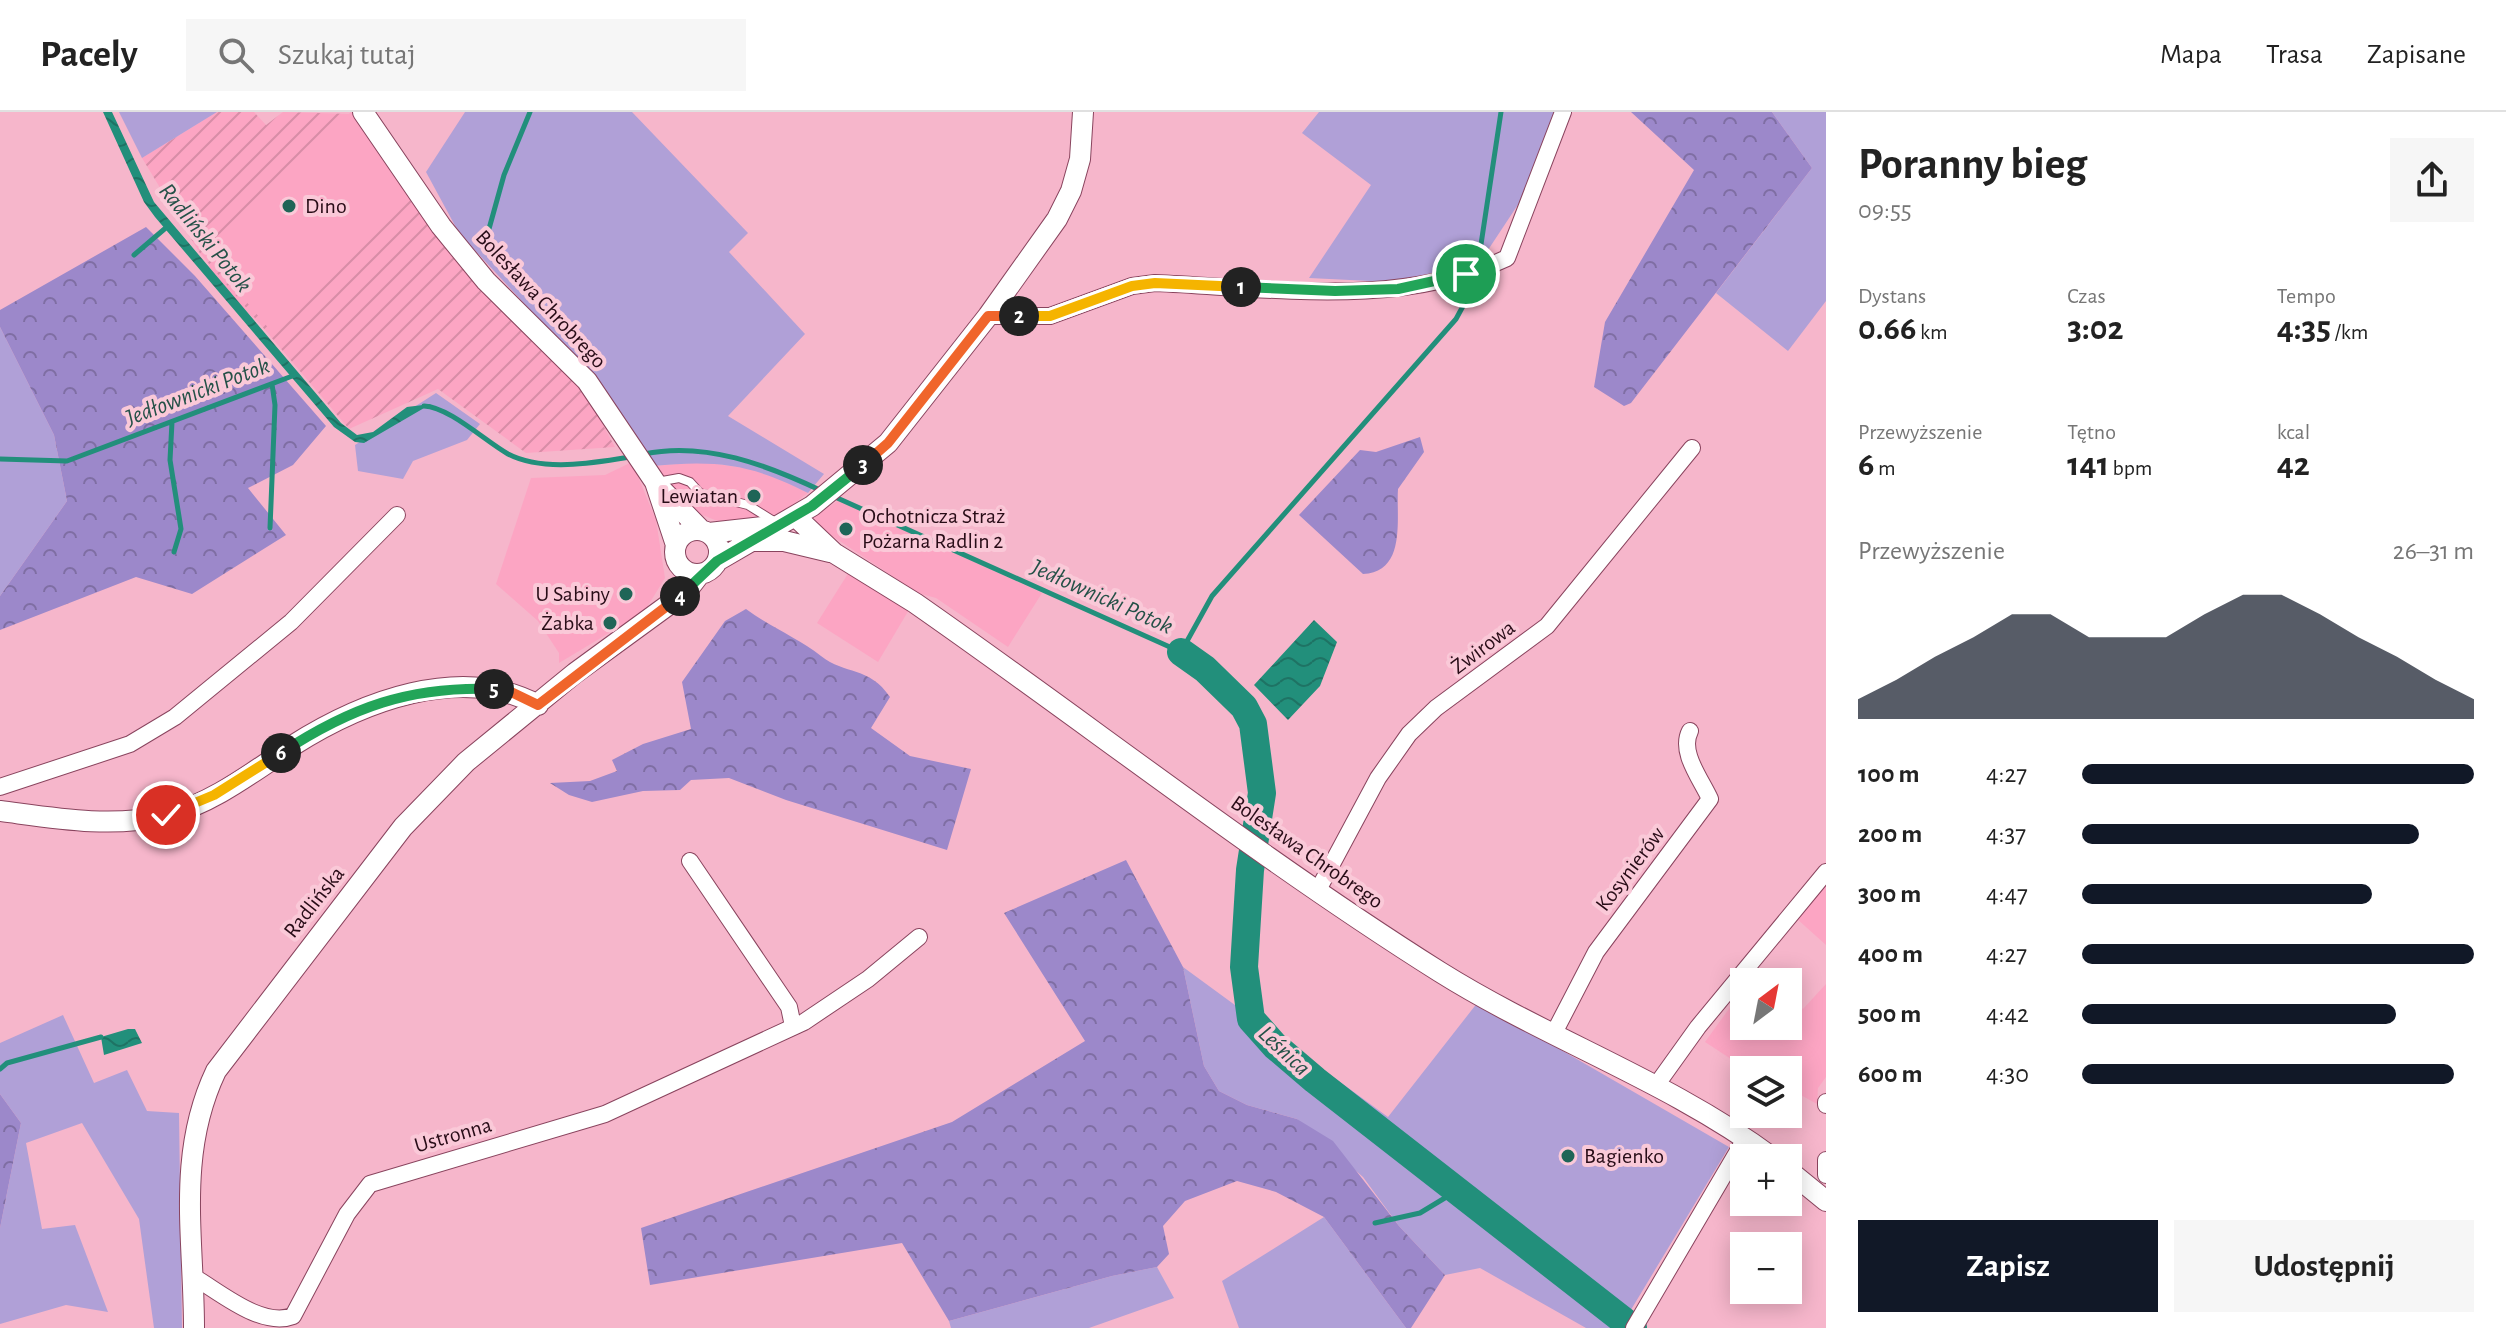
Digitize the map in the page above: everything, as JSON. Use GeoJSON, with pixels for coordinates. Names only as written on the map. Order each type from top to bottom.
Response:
{"type":"FeatureCollection","features":[{"type":"Feature","properties":{"kind":"street","name":"Bolesława Chrobrego"},"geometry":{"type":"LineString","coordinates":[[363,112],[441,226],[486,281],[587,381],[651,476],[705,532]]}},
{"type":"Feature","properties":{"kind":"street"},"geometry":{"type":"LineString","coordinates":[[678,554],[688,572],[700,574],[795,516],[888,443],[1035,253],[1071,191],[1080,159],[1083,112]]}},
{"type":"Feature","properties":{"kind":"street"},"geometry":{"type":"LineString","coordinates":[[988,316],[1050,316],[1132,286],[1155,283],[1351,291],[1398,289],[1485,269],[1507,258],[1563,112]]}},
{"type":"Feature","properties":{"kind":"street","name":"Żwirowa"},"geometry":{"type":"LineString","coordinates":[[1318,890],[1378,778],[1409,734],[1436,708],[1547,626],[1692,448]]}},
{"type":"Feature","properties":{"kind":"street","name":"Bolesława Chrobrego"},"geometry":{"type":"LineString","coordinates":[[651,476],[678,554]]}},
{"type":"Feature","properties":{"kind":"street"},"geometry":{"type":"LineString","coordinates":[[0,787],[130,744],[175,717],[291,622],[397,515]]}},
{"type":"Feature","properties":{"kind":"street","name":"Bolesława Chrobrego"},"geometry":{"type":"LineString","coordinates":[[795,516],[834,553],[915,603],[1318,890],[1444,974],[1655,1087],[1752,1144]]}},
{"type":"Feature","properties":{"kind":"street"},"geometry":{"type":"LineString","coordinates":[[664,607],[678,554],[688,532],[705,532],[795,516]]}},
{"type":"Feature","properties":{"kind":"street"},"geometry":{"type":"LineString","coordinates":[[705,532],[719,549],[717,561]]}},
{"type":"Feature","properties":{"kind":"street","name":"Bolesława Chrobrego"},"geometry":{"type":"LineString","coordinates":[[752,541],[784,541],[834,553]]}},
{"type":"Feature","properties":{"kind":"street","name":"Radlińska"},"geometry":{"type":"LineString","coordinates":[[194,1328],[190,1185],[192,1144],[200,1105],[216,1071],[403,827],[466,762],[686,592],[700,574]]}},
{"type":"Feature","properties":{"kind":"street"},"geometry":{"type":"LineString","coordinates":[[0,811],[80,821],[123,822],[166,815],[214,795],[295,744],[345,718],[414,692],[505,689],[538,705]]}},
{"type":"Feature","properties":{"kind":"street","name":"Kosynierów"},"geometry":{"type":"LineString","coordinates":[[1554,1033],[1596,952],[1710,799],[1686,750],[1685,740],[1690,731]]}},
{"type":"Feature","properties":{"kind":"street"},"geometry":{"type":"LineString","coordinates":[[690,861],[789,1007],[793,1026]]}},
{"type":"Feature","properties":{"kind":"street"},"geometry":{"type":"LineString","coordinates":[[1655,1087],[1698,1027],[1826,872]]}},
{"type":"Feature","properties":{"kind":"street","name":"Ustronna"},"geometry":{"type":"LineString","coordinates":[[194,1277],[266,1321],[281,1323],[293,1316],[347,1214],[370,1184],[605,1114],[793,1026],[868,979],[919,937]]}},
{"type":"Feature","properties":{"kind":"street"},"geometry":{"type":"LineString","coordinates":[[1639,1321],[1745,1139]]}},
{"type":"Feature","properties":{"kind":"street"},"geometry":{"type":"LineString","coordinates":[[1826,1160],[1826,1175]]}},
{"type":"Feature","properties":{"kind":"street"},"geometry":{"type":"LineString","coordinates":[[1802,1181],[1826,1201]]}},
{"type":"Feature","properties":{"kind":"lane"},"geometry":{"type":"LineString","coordinates":[[651,476],[679,478],[690,482],[700,493],[795,516]]}},
{"type":"Feature","properties":{"kind":"shaded area"},"geometry":{"type":"Polygon","coordinates":[[[119,112],[217,112],[142,158],[119,112]]]}},
{"type":"Feature","properties":{"kind":"shaded area"},"geometry":{"type":"Polygon","coordinates":[[[217,112],[254,112],[266,125],[283,112],[351,114],[205,253],[271,331],[410,198],[445,248],[587,396],[615,447],[526,453],[438,389],[349,429],[199,252],[142,158],[217,112]]]}},
{"type":"Feature","properties":{"kind":"shaded area"},"geometry":{"type":"Polygon","coordinates":[[[351,112],[411,198],[271,334],[218,285],[202,251],[351,112]]]}},
{"type":"Feature","properties":{"kind":"shaded area"},"geometry":{"type":"Polygon","coordinates":[[[465,112],[632,112],[748,233],[729,252],[805,334],[728,416],[824,474],[808,493],[769,476],[733,466],[653,466],[602,388],[459,233],[426,172],[465,112]]]}},
{"type":"Feature","properties":{"kind":"shaded area"},"geometry":{"type":"Polygon","coordinates":[[[1319,112],[1567,112],[1556,147],[1486,253],[1488,261],[1372,286],[1370,281],[1309,278],[1371,185],[1302,133],[1319,112]]]}},
{"type":"Feature","properties":{"kind":"shaded area"},"geometry":{"type":"Polygon","coordinates":[[[1772,112],[1826,112],[1826,301],[1788,351],[1716,293],[1812,168],[1772,112]]]}},
{"type":"Feature","properties":{"kind":"shaded area"},"geometry":{"type":"Polygon","coordinates":[[[0,327],[54,435],[67,501],[0,596],[0,327]]]}},
{"type":"Feature","properties":{"kind":"shaded area"},"geometry":{"type":"Polygon","coordinates":[[[436,393],[480,424],[467,440],[413,461],[403,479],[358,471],[355,445],[436,393]]]}},
{"type":"Feature","properties":{"kind":"shaded area"},"geometry":{"type":"Polygon","coordinates":[[[632,462],[656,520],[665,578],[644,612],[559,663],[559,653],[538,621],[496,584],[531,478],[605,475],[632,462]]]}},
{"type":"Feature","properties":{"kind":"shaded area"},"geometry":{"type":"Polygon","coordinates":[[[702,462],[765,471],[808,493],[784,511],[760,520],[727,523],[715,520],[695,512],[653,466],[702,462]]]}},
{"type":"Feature","properties":{"kind":"shaded area"},"geometry":{"type":"Polygon","coordinates":[[[839,500],[1042,593],[1008,647],[936,598],[918,593],[817,526],[814,517],[839,500]]]}},
{"type":"Feature","properties":{"kind":"shaded area"},"geometry":{"type":"Polygon","coordinates":[[[849,572],[910,608],[878,662],[817,623],[849,572]]]}},
{"type":"Feature","properties":{"kind":"shaded area"},"geometry":{"type":"Polygon","coordinates":[[[1826,884],[1826,945],[1796,918],[1826,884]]]}},
{"type":"Feature","properties":{"kind":"shaded area"},"geometry":{"type":"Polygon","coordinates":[[[1183,967],[1388,1117],[1478,1002],[1729,1147],[1620,1328],[1586,1328],[1480,1268],[1445,1275],[1399,1226],[1363,1177],[1297,1119],[1247,1105],[1219,1091],[1204,1066],[1183,967]]]}},
{"type":"Feature","properties":{"kind":"shaded area"},"geometry":{"type":"Polygon","coordinates":[[[1826,984],[1826,1077],[1818,1088],[1817,1104],[1802,1096],[1802,1056],[1730,1058],[1705,1042],[1730,1007],[1730,1040],[1802,1040],[1803,1009],[1826,984]]]}},
{"type":"Feature","properties":{"kind":"shaded area"},"geometry":{"type":"Polygon","coordinates":[[[63,1015],[94,1083],[127,1070],[147,1111],[179,1113],[182,1328],[154,1328],[139,1219],[82,1123],[26,1143],[42,1229],[75,1225],[108,1312],[66,1305],[0,1324],[0,1228],[21,1123],[0,1094],[0,1043],[63,1015]]]}},
{"type":"Feature","properties":{"kind":"shaded area"},"geometry":{"type":"Polygon","coordinates":[[[1324,1217],[1406,1328],[1239,1328],[1222,1281],[1324,1217]]]}},
{"type":"Feature","properties":{"kind":"shaded area"},"geometry":{"type":"Polygon","coordinates":[[[1157,1267],[1174,1298],[1089,1328],[951,1328],[949,1321],[1112,1276],[1157,1267]]]}},
{"type":"Feature","properties":{"kind":"green space"},"geometry":{"type":"Polygon","coordinates":[[[1631,112],[1772,112],[1812,168],[1631,403],[1624,406],[1594,387],[1605,322],[1694,170],[1631,112]]]}},
{"type":"Feature","properties":{"kind":"green space"},"geometry":{"type":"Polygon","coordinates":[[[146,227],[195,276],[326,426],[293,465],[248,488],[286,535],[192,594],[136,577],[0,630],[0,596],[67,501],[54,435],[0,327],[0,310],[146,227]]]}},
{"type":"Feature","properties":{"kind":"green space"},"geometry":{"type":"Polygon","coordinates":[[[1420,437],[1424,452],[1398,489],[1398,528],[1393,554],[1387,564],[1377,571],[1363,574],[1299,515],[1360,450],[1376,452],[1420,437]]]}},
{"type":"Feature","properties":{"kind":"green space"},"geometry":{"type":"Polygon","coordinates":[[[746,609],[830,662],[865,675],[882,687],[890,697],[871,728],[910,756],[971,769],[947,850],[786,800],[729,778],[691,780],[680,790],[643,791],[592,802],[569,795],[550,783],[590,781],[617,771],[612,760],[643,744],[691,729],[682,682],[725,621],[746,609]]]}},
{"type":"Feature","properties":{"kind":"green space"},"geometry":{"type":"Polygon","coordinates":[[[1126,860],[1183,967],[1204,1066],[1219,1091],[1247,1105],[1297,1119],[1333,1141],[1399,1226],[1445,1275],[1411,1328],[1406,1328],[1324,1217],[1276,1192],[1237,1181],[1185,1201],[1163,1226],[1169,1254],[1157,1267],[1112,1276],[949,1321],[902,1243],[650,1285],[641,1228],[952,1122],[1085,1041],[1004,913],[1126,860]]]}},
{"type":"Feature","properties":{"kind":"green space"},"geometry":{"type":"Polygon","coordinates":[[[0,1094],[21,1123],[0,1228],[0,1094]]]}},
{"type":"Feature","properties":{"kind":"water"},"geometry":{"type":"Polygon","coordinates":[[[103,112],[112,112],[154,202],[341,423],[357,435],[373,432],[407,407],[431,404],[364,443],[355,442],[334,427],[144,202],[103,112]]]}},
{"type":"Feature","properties":{"kind":"water"},"geometry":{"type":"Polygon","coordinates":[[[1314,620],[1337,642],[1320,686],[1288,720],[1254,685],[1314,620]]]}},
{"type":"Feature","properties":{"kind":"water"},"geometry":{"type":"Polygon","coordinates":[[[135,1029],[142,1043],[104,1055],[101,1037],[135,1029]]]}},
{"type":"Feature","properties":{"kind":"waterway"},"geometry":{"type":"LineString","coordinates":[[487,236],[504,175],[530,112]]}},
{"type":"Feature","properties":{"kind":"waterway"},"geometry":{"type":"LineString","coordinates":[[835,497],[1181,652],[1212,596],[1456,319],[1475,284],[1501,112]]}},
{"type":"Feature","properties":{"kind":"waterway","name":"Radliński Potok"},"geometry":{"type":"LineString","coordinates":[[134,255],[168,226]]}},
{"type":"Feature","properties":{"kind":"waterway","name":"Jedłownicki Potok"},"geometry":{"type":"LineString","coordinates":[[0,459],[67,461],[295,375]]}},
{"type":"Feature","properties":{"kind":"waterway"},"geometry":{"type":"LineString","coordinates":[[270,528],[275,405],[272,384]]}},
{"type":"Feature","properties":{"kind":"waterway","name":"Jedłownicki Potok"},"geometry":{"type":"LineString","coordinates":[[424,406],[444,412],[522,460],[568,464],[630,457]]}},
{"type":"Feature","properties":{"kind":"waterway"},"geometry":{"type":"LineString","coordinates":[[172,422],[170,460],[181,529],[174,552]]}},
{"type":"Feature","properties":{"kind":"waterway","name":"Jedłownicki Potok"},"geometry":{"type":"LineString","coordinates":[[644,454],[667,451],[713,453],[758,464],[822,491]]}},
{"type":"Feature","properties":{"kind":"waterway","name":"Leśnica"},"geometry":{"type":"LineString","coordinates":[[1181,652],[1205,669],[1244,707],[1253,724],[1262,793],[1250,870],[1244,967],[1251,1019],[1275,1046],[1315,1080],[1633,1328]]}},
{"type":"Feature","properties":{"kind":"waterway"},"geometry":{"type":"LineString","coordinates":[[0,1069],[7,1063],[101,1037]]}},
{"type":"Feature","properties":{"kind":"waterway"},"geometry":{"type":"LineString","coordinates":[[1375,1223],[1420,1213],[1458,1190]]}},
{"type":"Feature","properties":{"kind":"place","name":"Dino"},"geometry":{"type":"Point","coordinates":[289,206]}},
{"type":"Feature","properties":{"kind":"place","name":"Lewiatan"},"geometry":{"type":"Point","coordinates":[754,496]}},
{"type":"Feature","properties":{"kind":"place","name":"Ochotnicza Straż Pożarna Radlin 2"},"geometry":{"type":"Point","coordinates":[846,529]}},
{"type":"Feature","properties":{"kind":"place","name":"U Sabiny"},"geometry":{"type":"Point","coordinates":[626,594]}},
{"type":"Feature","properties":{"kind":"place","name":"Żabka"},"geometry":{"type":"Point","coordinates":[610,623]}},
{"type":"Feature","properties":{"kind":"place","name":"Bagienko"},"geometry":{"type":"Point","coordinates":[1568,1156]}},
{"type":"Feature","properties":{"kind":"route"},"geometry":{"type":"LineString","coordinates":[[166,815],[214,795],[295,744],[345,718],[414,692],[444,688],[505,689],[538,705],[575,673],[686,592],[700,574],[707,572],[717,561],[812,506],[888,443],[988,316],[1050,316],[1132,286],[1155,283],[1335,291],[1398,289],[1466,274]]}}]}
